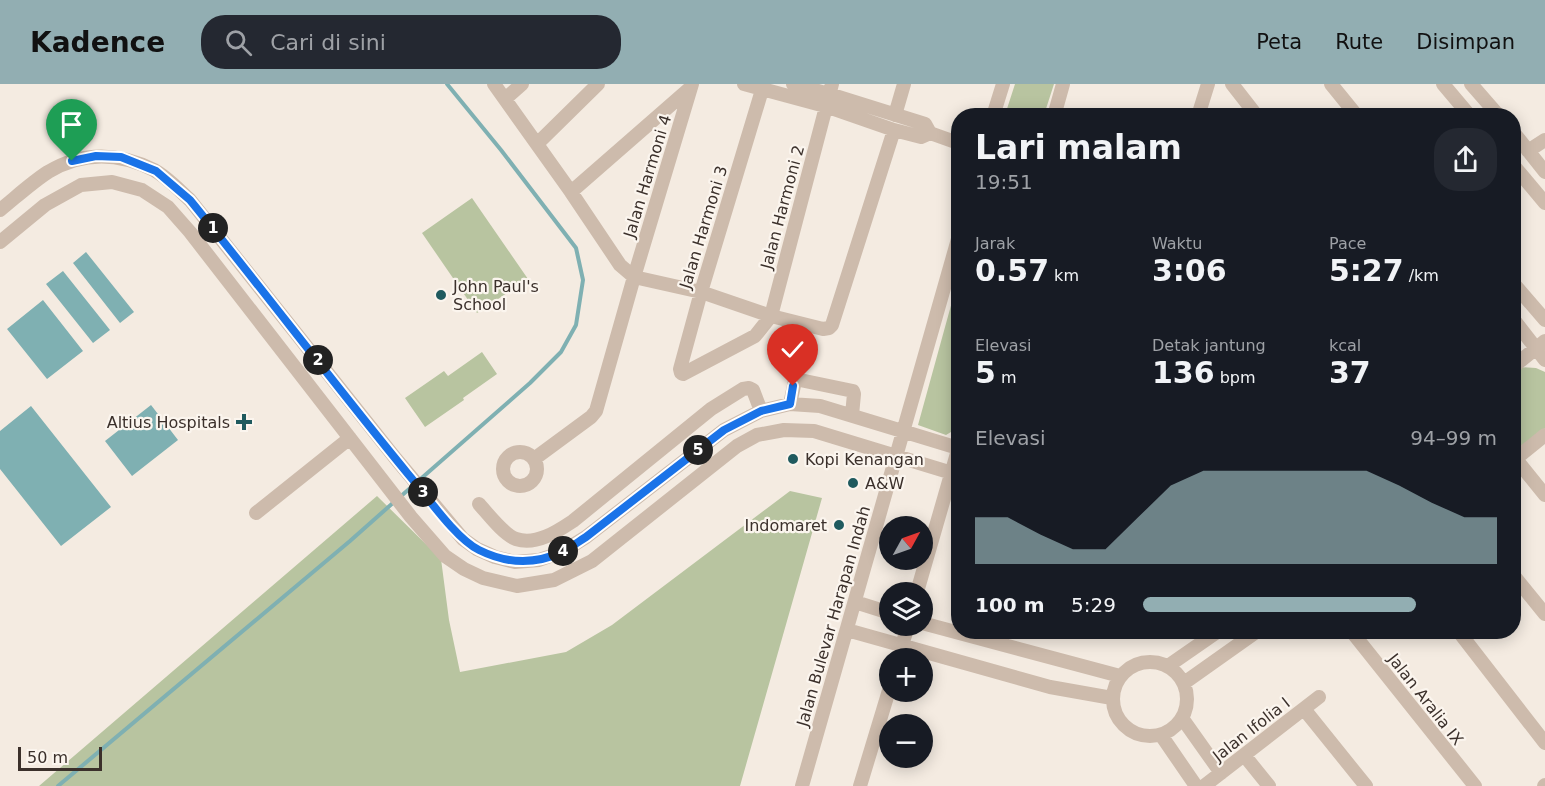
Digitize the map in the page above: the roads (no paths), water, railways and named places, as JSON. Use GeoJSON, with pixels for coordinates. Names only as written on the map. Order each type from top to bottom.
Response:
{"type":"FeatureCollection","features":[{"type":"Feature","properties":{"kind":"street"},"geometry":{"type":"LineString","coordinates":[[494,84],[620,265],[634,277],[701,292],[771,316],[823,329],[831,326],[904,84]]}},
{"type":"Feature","properties":{"kind":"street"},"geometry":{"type":"LineString","coordinates":[[505,99],[522,84]]}},
{"type":"Feature","properties":{"kind":"street"},"geometry":{"type":"LineString","coordinates":[[537,144],[598,84]]}},
{"type":"Feature","properties":{"kind":"street"},"geometry":{"type":"LineString","coordinates":[[744,84],[762,90],[829,95]]}},
{"type":"Feature","properties":{"kind":"street"},"geometry":{"type":"LineString","coordinates":[[793,84],[829,95],[894,122],[925,124],[930,133],[951,140]]}},
{"type":"Feature","properties":{"kind":"street"},"geometry":{"type":"LineString","coordinates":[[996,108],[1003,84]]}},
{"type":"Feature","properties":{"kind":"street"},"geometry":{"type":"LineString","coordinates":[[1056,108],[1063,84]]}},
{"type":"Feature","properties":{"kind":"street"},"geometry":{"type":"LineString","coordinates":[[1200,108],[1208,84]]}},
{"type":"Feature","properties":{"kind":"street"},"geometry":{"type":"LineString","coordinates":[[1232,84],[1251,108]]}},
{"type":"Feature","properties":{"kind":"street"},"geometry":{"type":"LineString","coordinates":[[1331,84],[1351,108]]}},
{"type":"Feature","properties":{"kind":"street"},"geometry":{"type":"LineString","coordinates":[[1443,84],[1463,108]]}},
{"type":"Feature","properties":{"kind":"street"},"geometry":{"type":"LineString","coordinates":[[1471,84],[1492,108]]}},
{"type":"Feature","properties":{"kind":"street"},"geometry":{"type":"LineString","coordinates":[[571,192],[692,86]]}},
{"type":"Feature","properties":{"kind":"street","name":"Jalan Harmoni 4"},"geometry":{"type":"LineString","coordinates":[[534,459],[596,411],[692,86]]}},
{"type":"Feature","properties":{"kind":"street","name":"Jalan Harmoni 3"},"geometry":{"type":"LineString","coordinates":[[762,90],[701,292],[680,369],[681,373],[685,374],[755,336],[771,316]]}},
{"type":"Feature","properties":{"kind":"street","name":"Jalan Harmoni 2"},"geometry":{"type":"LineString","coordinates":[[771,316],[829,95]]}},
{"type":"Feature","properties":{"kind":"street"},"geometry":{"type":"LineString","coordinates":[[1528,151],[1545,140]]}},
{"type":"Feature","properties":{"kind":"street"},"geometry":{"type":"LineString","coordinates":[[1521,142],[1545,172]]}},
{"type":"Feature","properties":{"kind":"street"},"geometry":{"type":"LineString","coordinates":[[0,210],[47,172],[72,161],[96,156],[121,157],[156,171],[190,200],[213,227],[396,459],[463,539],[477,549],[515,562],[539,560],[562,552],[586,537],[724,430],[761,411],[790,404],[820,406],[852,414],[951,447]]}},
{"type":"Feature","properties":{"kind":"street"},"geometry":{"type":"LineString","coordinates":[[1521,174],[1545,203]]}},
{"type":"Feature","properties":{"kind":"street"},"geometry":{"type":"LineString","coordinates":[[0,242],[45,205],[81,184],[112,182],[142,190],[168,207],[411,517],[445,556],[483,578],[518,586],[554,580],[592,561],[737,446],[758,435],[784,430],[814,431],[951,473]]}},
{"type":"Feature","properties":{"kind":"street"},"geometry":{"type":"LineString","coordinates":[[196,240],[213,227]]}},
{"type":"Feature","properties":{"kind":"street","name":"Jalan Bulevar Harapan Indah"},"geometry":{"type":"LineString","coordinates":[[801,786],[951,264]]}},
{"type":"Feature","properties":{"kind":"street"},"geometry":{"type":"LineString","coordinates":[[1521,292],[1545,320]]}},
{"type":"Feature","properties":{"kind":"street"},"geometry":{"type":"LineString","coordinates":[[1521,326],[1541,344],[1545,360]]}},
{"type":"Feature","properties":{"kind":"street"},"geometry":{"type":"LineString","coordinates":[[1521,360],[1541,344]]}},
{"type":"Feature","properties":{"kind":"street"},"geometry":{"type":"LineString","coordinates":[[305,379],[322,365]]}},
{"type":"Feature","properties":{"kind":"street"},"geometry":{"type":"LineString","coordinates":[[790,404],[795,381],[800,380],[853,391],[852,414]]}},
{"type":"Feature","properties":{"kind":"street"},"geometry":{"type":"LineString","coordinates":[[479,504],[507,533],[519,540],[544,537],[573,521],[711,409],[743,389],[753,390],[761,411]]}},
{"type":"Feature","properties":{"kind":"street"},"geometry":{"type":"LineString","coordinates":[[711,409],[724,430]]}},
{"type":"Feature","properties":{"kind":"street"},"geometry":{"type":"LineString","coordinates":[[1521,454],[1545,435]]}},
{"type":"Feature","properties":{"kind":"street"},"geometry":{"type":"LineString","coordinates":[[256,513],[351,438]]}},
{"type":"Feature","properties":{"kind":"street"},"geometry":{"type":"LineString","coordinates":[[1521,467],[1545,495]]}},
{"type":"Feature","properties":{"kind":"street"},"geometry":{"type":"LineString","coordinates":[[920,582],[951,476]]}},
{"type":"Feature","properties":{"kind":"street"},"geometry":{"type":"LineString","coordinates":[[573,521],[586,537]]}},
{"type":"Feature","properties":{"kind":"street"},"geometry":{"type":"LineString","coordinates":[[515,562],[519,540]]}},
{"type":"Feature","properties":{"kind":"street"},"geometry":{"type":"LineString","coordinates":[[1521,585],[1545,614]]}},
{"type":"Feature","properties":{"kind":"street"},"geometry":{"type":"LineString","coordinates":[[855,602],[879,610]]}},
{"type":"Feature","properties":{"kind":"street"},"geometry":{"type":"LineString","coordinates":[[933,626],[951,631]]}},
{"type":"Feature","properties":{"kind":"street"},"geometry":{"type":"LineString","coordinates":[[847,630],[890,648]]}},
{"type":"Feature","properties":{"kind":"street"},"geometry":{"type":"LineString","coordinates":[[982,639],[1120,676]]}},
{"type":"Feature","properties":{"kind":"street"},"geometry":{"type":"LineString","coordinates":[[1168,666],[1207,639]]}},
{"type":"Feature","properties":{"kind":"street"},"geometry":{"type":"LineString","coordinates":[[1184,683],[1236,639]]}},
{"type":"Feature","properties":{"kind":"street","name":"Jalan Aralia IX"},"geometry":{"type":"LineString","coordinates":[[1358,639],[1475,786]]}},
{"type":"Feature","properties":{"kind":"street"},"geometry":{"type":"LineString","coordinates":[[1464,639],[1545,743]]}},
{"type":"Feature","properties":{"kind":"street"},"geometry":{"type":"LineString","coordinates":[[933,660],[1050,687],[1112,698]]}},
{"type":"Feature","properties":{"kind":"street"},"geometry":{"type":"LineString","coordinates":[[1156,661],[1178,673],[1188,694],[1187,707],[1173,729],[1161,735],[1147,736],[1133,732],[1122,724],[1115,712],[1112,698],[1114,687],[1120,676],[1130,667],[1142,662],[1156,661]]}},
{"type":"Feature","properties":{"kind":"street","name":"Jalan Ifolia I"},"geometry":{"type":"LineString","coordinates":[[1204,786],[1319,697]]}},
{"type":"Feature","properties":{"kind":"street"},"geometry":{"type":"LineString","coordinates":[[860,786],[885,702]]}},
{"type":"Feature","properties":{"kind":"street"},"geometry":{"type":"LineString","coordinates":[[1304,709],[1366,786]]}},
{"type":"Feature","properties":{"kind":"street"},"geometry":{"type":"LineString","coordinates":[[1182,718],[1221,773]]}},
{"type":"Feature","properties":{"kind":"street"},"geometry":{"type":"LineString","coordinates":[[1161,735],[1196,786]]}},
{"type":"Feature","properties":{"kind":"street"},"geometry":{"type":"LineString","coordinates":[[1244,755],[1269,786]]}},
{"type":"Feature","properties":{"kind":"water"},"geometry":{"type":"Polygon","coordinates":[[[86,252],[134,312],[120,323],[73,263],[86,252]]]}},
{"type":"Feature","properties":{"kind":"water"},"geometry":{"type":"Polygon","coordinates":[[[63,271],[110,330],[93,343],[46,284],[63,271]]]}},
{"type":"Feature","properties":{"kind":"water"},"geometry":{"type":"Polygon","coordinates":[[[43,300],[83,351],[47,379],[7,329],[43,300]]]}},
{"type":"Feature","properties":{"kind":"water"},"geometry":{"type":"Polygon","coordinates":[[[151,405],[178,440],[132,476],[105,441],[151,405]]]}},
{"type":"Feature","properties":{"kind":"water"},"geometry":{"type":"Polygon","coordinates":[[[31,406],[111,507],[61,546],[0,469],[0,431],[31,406]]]}},
{"type":"Feature","properties":{"kind":"waterway"},"geometry":{"type":"LineString","coordinates":[[400,497],[530,383],[561,352],[576,325],[583,280],[576,248],[447,84]]}},
{"type":"Feature","properties":{"kind":"waterway"},"geometry":{"type":"LineString","coordinates":[[58,786],[394,502]]}},
{"type":"Feature","properties":{"kind":"place","name":"John Paul's School"},"geometry":{"type":"Point","coordinates":[441,295]}},
{"type":"Feature","properties":{"kind":"place","name":"Altius Hospitals"},"geometry":{"type":"Point","coordinates":[244,422]}},
{"type":"Feature","properties":{"kind":"place","name":"Kopi Kenangan"},"geometry":{"type":"Point","coordinates":[793,459]}},
{"type":"Feature","properties":{"kind":"place","name":"A&W"},"geometry":{"type":"Point","coordinates":[853,483]}},
{"type":"Feature","properties":{"kind":"place","name":"Indomaret"},"geometry":{"type":"Point","coordinates":[839,525]}}]}
